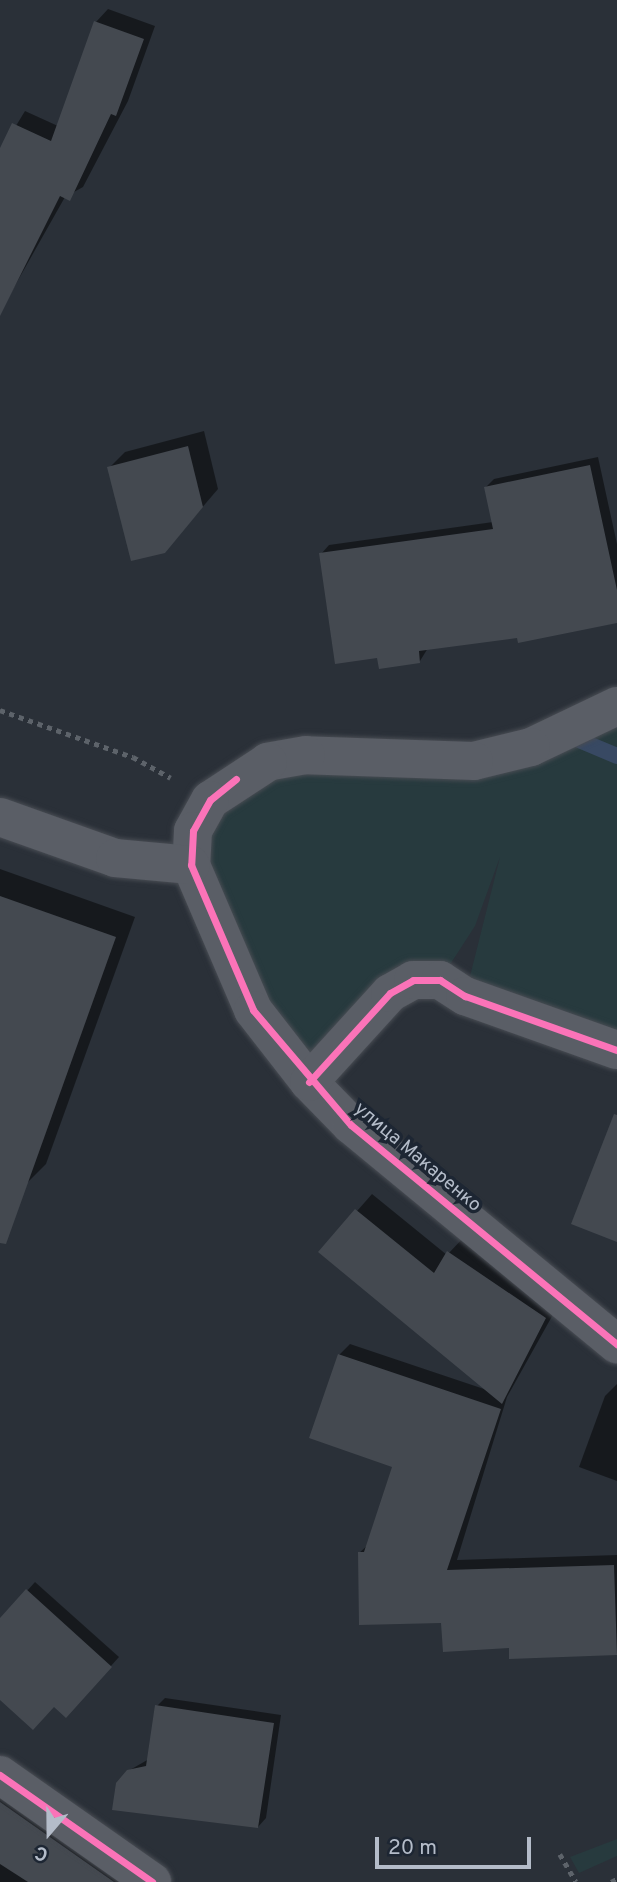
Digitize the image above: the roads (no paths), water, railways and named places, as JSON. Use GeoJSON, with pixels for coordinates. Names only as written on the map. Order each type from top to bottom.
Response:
{"type":"FeatureCollection","features":[{"type":"Feature","properties":{"kind":"street","name":"улица Макаренко"},"geometry":{"type":"LineString","coordinates":[[617,706],[531,747],[474,761],[306,755],[268,762],[223,790],[193,831],[191,865],[247,999],[309,1082],[359,1132],[617,1344]]}},
{"type":"Feature","properties":{"kind":"street"},"geometry":{"type":"LineString","coordinates":[[0,817],[115,858],[191,865]]}},
{"type":"Feature","properties":{"kind":"street"},"geometry":{"type":"LineString","coordinates":[[309,1082],[390,993],[412,980],[440,981],[465,996],[617,1051]]}},
{"type":"Feature","properties":{"kind":"street"},"geometry":{"type":"LineString","coordinates":[[0,1775],[152,1882]]}},
{"type":"Feature","properties":{"kind":"waterway"},"geometry":{"type":"LineString","coordinates":[[567,735],[617,756]]}}]}
